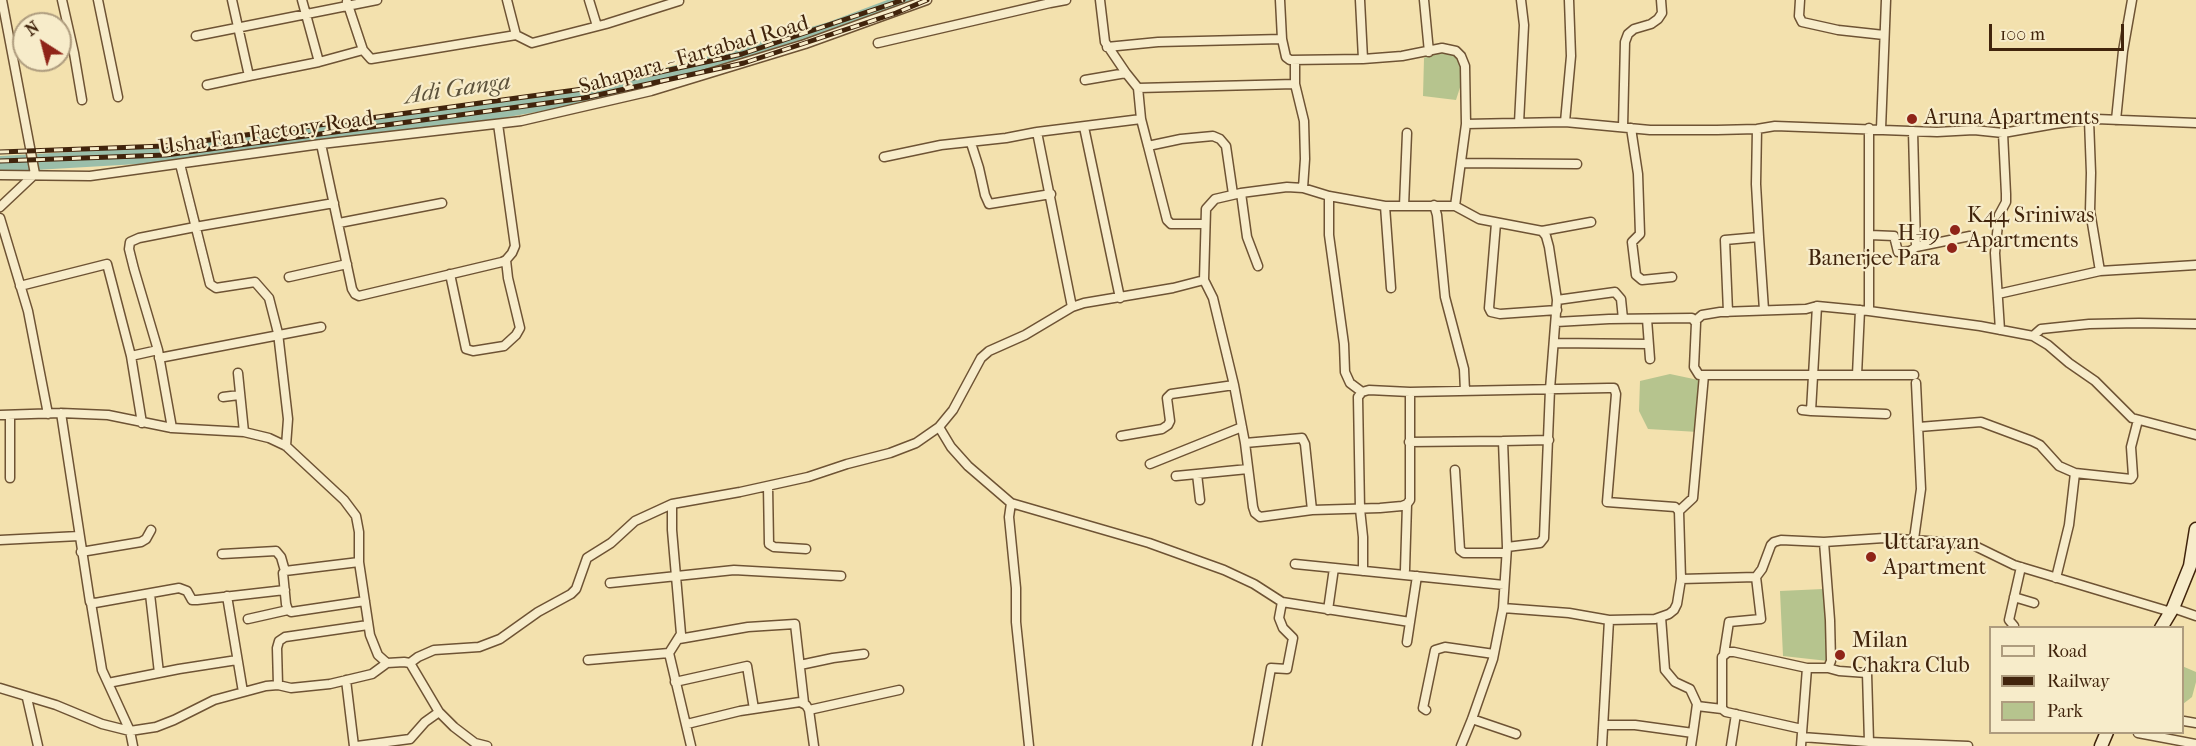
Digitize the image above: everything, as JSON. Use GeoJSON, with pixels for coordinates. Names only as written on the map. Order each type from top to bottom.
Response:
{"type":"FeatureCollection","features":[{"type":"Feature","properties":{"kind":"main road"},"geometry":{"type":"LineString","coordinates":[[2163,626],[2172,610],[2190,566],[2196,529]]}},
{"type":"Feature","properties":{"kind":"street"},"geometry":{"type":"LineString","coordinates":[[2,0],[4,33],[35,174]]}},
{"type":"Feature","properties":{"kind":"street"},"geometry":{"type":"LineString","coordinates":[[62,0],[82,100]]}},
{"type":"Feature","properties":{"kind":"street"},"geometry":{"type":"LineString","coordinates":[[98,0],[118,97]]}},
{"type":"Feature","properties":{"kind":"street"},"geometry":{"type":"LineString","coordinates":[[232,0],[249,75]]}},
{"type":"Feature","properties":{"kind":"street"},"geometry":{"type":"LineString","coordinates":[[302,0],[319,62]]}},
{"type":"Feature","properties":{"kind":"street"},"geometry":{"type":"LineString","coordinates":[[196,36],[307,15],[347,2],[377,0]]}},
{"type":"Feature","properties":{"kind":"street"},"geometry":{"type":"LineString","coordinates":[[510,0],[516,35]]}},
{"type":"Feature","properties":{"kind":"street"},"geometry":{"type":"LineString","coordinates":[[589,0],[597,26]]}},
{"type":"Feature","properties":{"kind":"street"},"geometry":{"type":"LineString","coordinates":[[347,2],[363,50],[368,57],[375,58],[516,35],[532,43],[681,0]]}},
{"type":"Feature","properties":{"kind":"street","name":"Sahapara - Fartabad Road"},"geometry":{"type":"LineString","coordinates":[[538,117],[651,91],[805,44],[927,0]]}},
{"type":"Feature","properties":{"kind":"street"},"geometry":{"type":"LineString","coordinates":[[878,43],[1066,0]]}},
{"type":"Feature","properties":{"kind":"street"},"geometry":{"type":"LineString","coordinates":[[1100,0],[1103,35],[1107,47],[1138,88],[1141,119],[1167,220],[1171,224],[1204,224]]}},
{"type":"Feature","properties":{"kind":"street"},"geometry":{"type":"LineString","coordinates":[[1280,0],[1282,39],[1286,57],[1295,60],[1363,59],[1449,48],[1461,56],[1465,66],[1466,124],[1455,206]]}},
{"type":"Feature","properties":{"kind":"street"},"geometry":{"type":"LineString","coordinates":[[1360,0],[1363,59]]}},
{"type":"Feature","properties":{"kind":"street"},"geometry":{"type":"LineString","coordinates":[[1424,0],[1429,52]]}},
{"type":"Feature","properties":{"kind":"street"},"geometry":{"type":"LineString","coordinates":[[1519,123],[1524,25],[1521,0]]}},
{"type":"Feature","properties":{"kind":"street"},"geometry":{"type":"LineString","coordinates":[[1565,122],[1572,56],[1569,0]]}},
{"type":"Feature","properties":{"kind":"street"},"geometry":{"type":"LineString","coordinates":[[1661,0],[1662,13],[1658,19],[1651,24],[1634,29],[1628,34],[1625,42],[1627,128],[1638,174],[1640,234],[1632,242],[1636,275],[1642,280],[1672,277]]}},
{"type":"Feature","properties":{"kind":"street"},"geometry":{"type":"LineString","coordinates":[[1800,0],[1799,16],[1802,22],[1838,30],[1884,35]]}},
{"type":"Feature","properties":{"kind":"street"},"geometry":{"type":"LineString","coordinates":[[1881,129],[1886,0]]}},
{"type":"Feature","properties":{"kind":"street"},"geometry":{"type":"LineString","coordinates":[[2116,120],[2123,51],[2132,0]]}},
{"type":"Feature","properties":{"kind":"street"},"geometry":{"type":"LineString","coordinates":[[1107,47],[1158,42],[1282,39]]}},
{"type":"Feature","properties":{"kind":"street"},"geometry":{"type":"LineString","coordinates":[[207,85],[319,62],[363,50]]}},
{"type":"Feature","properties":{"kind":"street"},"geometry":{"type":"LineString","coordinates":[[1295,60],[1295,84],[1304,121],[1303,188]]}},
{"type":"Feature","properties":{"kind":"street"},"geometry":{"type":"LineString","coordinates":[[1085,80],[1126,73]]}},
{"type":"Feature","properties":{"kind":"street"},"geometry":{"type":"LineString","coordinates":[[1138,88],[1295,84]]}},
{"type":"Feature","properties":{"kind":"street","name":"Usha Fan Factory Road"},"geometry":{"type":"LineString","coordinates":[[35,174],[90,176],[538,117]]}},
{"type":"Feature","properties":{"kind":"street"},"geometry":{"type":"LineString","coordinates":[[884,157],[941,146],[1141,119]]}},
{"type":"Feature","properties":{"kind":"street"},"geometry":{"type":"LineString","coordinates":[[1466,124],[1565,122],[1650,130],[1757,129],[1775,126],[1960,132],[1974,129],[2003,133],[2089,120],[2196,123]]}},
{"type":"Feature","properties":{"kind":"street"},"geometry":{"type":"LineString","coordinates":[[2089,120],[2090,211],[2100,271]]}},
{"type":"Feature","properties":{"kind":"street"},"geometry":{"type":"LineString","coordinates":[[450,274],[466,349],[473,351],[504,346],[520,328],[506,260],[515,246],[498,124]]}},
{"type":"Feature","properties":{"kind":"street"},"geometry":{"type":"LineString","coordinates":[[1084,127],[1120,298]]}},
{"type":"Feature","properties":{"kind":"street"},"geometry":{"type":"LineString","coordinates":[[1857,375],[1870,235],[1869,128]]}},
{"type":"Feature","properties":{"kind":"street"},"geometry":{"type":"LineString","coordinates":[[1757,129],[1756,184],[1764,310]]}},
{"type":"Feature","properties":{"kind":"street"},"geometry":{"type":"LineString","coordinates":[[1913,131],[1916,247]]}},
{"type":"Feature","properties":{"kind":"street"},"geometry":{"type":"LineString","coordinates":[[1037,132],[1072,307]]}},
{"type":"Feature","properties":{"kind":"street"},"geometry":{"type":"LineString","coordinates":[[1404,206],[1407,133]]}},
{"type":"Feature","properties":{"kind":"street"},"geometry":{"type":"LineString","coordinates":[[2000,330],[1995,253],[1999,214],[2006,202],[2003,133]]}},
{"type":"Feature","properties":{"kind":"street"},"geometry":{"type":"LineString","coordinates":[[1148,146],[1181,139],[1213,136],[1220,139],[1226,146],[1247,237],[1258,266]]}},
{"type":"Feature","properties":{"kind":"street"},"geometry":{"type":"LineString","coordinates":[[971,143],[989,204],[1051,194]]}},
{"type":"Feature","properties":{"kind":"street"},"geometry":{"type":"LineString","coordinates":[[321,144],[352,289],[355,294],[359,296],[506,260]]}},
{"type":"Feature","properties":{"kind":"street"},"geometry":{"type":"LineString","coordinates":[[1461,163],[1577,164]]}},
{"type":"Feature","properties":{"kind":"street"},"geometry":{"type":"LineString","coordinates":[[180,164],[210,284],[216,288],[250,282],[258,284],[269,298],[278,333],[288,419],[286,446]]}},
{"type":"Feature","properties":{"kind":"street"},"geometry":{"type":"LineString","coordinates":[[0,175],[35,174]]}},
{"type":"Feature","properties":{"kind":"street"},"geometry":{"type":"LineString","coordinates":[[0,207],[35,174]]}},
{"type":"Feature","properties":{"kind":"street"},"geometry":{"type":"LineString","coordinates":[[1407,504],[1312,510],[1260,517],[1255,513],[1234,385],[1213,298],[1204,280],[1206,208],[1210,203],[1237,194],[1280,188],[1303,188],[1329,196],[1385,206],[1455,206],[1479,219],[1542,231],[1591,222]]}},
{"type":"Feature","properties":{"kind":"street"},"geometry":{"type":"LineString","coordinates":[[1329,196],[1331,258],[1343,333],[1345,372],[1350,383],[1362,392]]}},
{"type":"Feature","properties":{"kind":"street"},"geometry":{"type":"LineString","coordinates":[[172,428],[158,354],[134,269],[130,242],[139,238],[195,227],[334,203]]}},
{"type":"Feature","properties":{"kind":"street"},"geometry":{"type":"LineString","coordinates":[[339,223],[442,203]]}},
{"type":"Feature","properties":{"kind":"street"},"geometry":{"type":"LineString","coordinates":[[1434,205],[1445,297],[1464,369],[1465,391]]}},
{"type":"Feature","properties":{"kind":"street"},"geometry":{"type":"LineString","coordinates":[[1385,206],[1391,288]]}},
{"type":"Feature","properties":{"kind":"street"},"geometry":{"type":"LineString","coordinates":[[0,218],[28,311],[48,414]]}},
{"type":"Feature","properties":{"kind":"street"},"geometry":{"type":"LineString","coordinates":[[1496,223],[1489,308],[1491,312],[1500,314],[1557,310]]}},
{"type":"Feature","properties":{"kind":"street"},"geometry":{"type":"LineString","coordinates":[[1455,470],[1460,550],[1464,553],[1507,550],[1540,543],[1544,538],[1550,389],[1557,310],[1549,247],[1542,231]]}},
{"type":"Feature","properties":{"kind":"street"},"geometry":{"type":"LineString","coordinates":[[1870,235],[1894,236],[1898,252],[1970,236]]}},
{"type":"Feature","properties":{"kind":"street"},"geometry":{"type":"LineString","coordinates":[[1728,312],[1725,240],[1760,237]]}},
{"type":"Feature","properties":{"kind":"street"},"geometry":{"type":"LineString","coordinates":[[20,286],[107,264],[131,356],[142,423]]}},
{"type":"Feature","properties":{"kind":"street"},"geometry":{"type":"LineString","coordinates":[[289,277],[347,264]]}},
{"type":"Feature","properties":{"kind":"street"},"geometry":{"type":"LineString","coordinates":[[1998,294],[2100,271],[2196,265]]}},
{"type":"Feature","properties":{"kind":"street"},"geometry":{"type":"LineString","coordinates":[[0,688],[56,705],[102,724],[130,731],[156,727],[214,699],[243,692],[278,685],[291,688],[330,684],[372,674],[387,663],[410,663],[434,650],[480,647],[500,639],[538,612],[572,594],[587,558],[610,543],[635,521],[672,504],[808,477],[905,449],[939,427],[962,397],[981,358],[989,351],[1026,335],[1072,307],[1084,303],[1173,288],[1204,280]]}},
{"type":"Feature","properties":{"kind":"street"},"geometry":{"type":"LineString","coordinates":[[1557,300],[1615,292],[1621,299],[1623,319]]}},
{"type":"Feature","properties":{"kind":"street"},"geometry":{"type":"LineString","coordinates":[[1817,306],[1814,376],[1807,410],[1886,414]]}},
{"type":"Feature","properties":{"kind":"street"},"geometry":{"type":"LineString","coordinates":[[1914,539],[1921,489],[1915,379],[1857,375],[1699,375],[1695,372],[1694,367],[1695,321],[1702,315],[1806,309],[1817,306],[1864,310],[2033,336],[2095,381],[2126,414],[2138,420],[2196,435]]}},
{"type":"Feature","properties":{"kind":"street"},"geometry":{"type":"LineString","coordinates":[[1556,322],[1692,318],[1695,321]]}},
{"type":"Feature","properties":{"kind":"street"},"geometry":{"type":"LineString","coordinates":[[1647,319],[1650,359]]}},
{"type":"Feature","properties":{"kind":"street"},"geometry":{"type":"LineString","coordinates":[[2033,336],[2041,329],[2089,324],[2139,322],[2196,324]]}},
{"type":"Feature","properties":{"kind":"street"},"geometry":{"type":"LineString","coordinates":[[131,356],[158,354],[321,327]]}},
{"type":"Feature","properties":{"kind":"street"},"geometry":{"type":"LineString","coordinates":[[1555,343],[1648,344]]}},
{"type":"Feature","properties":{"kind":"street"},"geometry":{"type":"LineString","coordinates":[[238,373],[244,432]]}},
{"type":"Feature","properties":{"kind":"street"},"geometry":{"type":"LineString","coordinates":[[1679,511],[1693,498],[1704,375]]}},
{"type":"Feature","properties":{"kind":"street"},"geometry":{"type":"LineString","coordinates":[[1120,436],[1162,429],[1168,425],[1170,421],[1167,398],[1171,394],[1234,385]]}},
{"type":"Feature","properties":{"kind":"street"},"geometry":{"type":"LineString","coordinates":[[1363,571],[1358,397],[1362,392],[1369,390],[1410,392],[1614,388],[1616,394],[1606,502],[1675,507],[1679,511],[1681,579],[1674,610],[1654,619],[1609,620],[1569,613],[1503,608]]}},
{"type":"Feature","properties":{"kind":"street"},"geometry":{"type":"LineString","coordinates":[[1405,570],[1407,504],[1410,500],[1410,392]]}},
{"type":"Feature","properties":{"kind":"street"},"geometry":{"type":"LineString","coordinates":[[223,397],[239,395]]}},
{"type":"Feature","properties":{"kind":"street"},"geometry":{"type":"LineString","coordinates":[[61,413],[88,596],[92,603],[102,670],[130,731],[133,746]]}},
{"type":"Feature","properties":{"kind":"street"},"geometry":{"type":"LineString","coordinates":[[0,415],[61,413],[108,415],[172,428],[244,432],[269,438],[286,446],[351,508],[356,516],[359,532],[359,562],[368,626],[374,647],[387,663]]}},
{"type":"Feature","properties":{"kind":"street"},"geometry":{"type":"LineString","coordinates":[[9,478],[10,416]]}},
{"type":"Feature","properties":{"kind":"street"},"geometry":{"type":"LineString","coordinates":[[1919,427],[1981,422],[2040,445],[2059,466],[2075,473],[2131,479],[2133,476],[2131,447],[2138,420]]}},
{"type":"Feature","properties":{"kind":"street"},"geometry":{"type":"LineString","coordinates":[[939,427],[951,447],[968,466],[1011,503],[1149,543],[1224,570],[1254,584],[1282,602],[1410,622]]}},
{"type":"Feature","properties":{"kind":"street"},"geometry":{"type":"LineString","coordinates":[[1150,464],[1242,427]]}},
{"type":"Feature","properties":{"kind":"street"},"geometry":{"type":"LineString","coordinates":[[1245,443],[1302,438],[1305,444],[1312,510]]}},
{"type":"Feature","properties":{"kind":"street"},"geometry":{"type":"LineString","coordinates":[[1409,442],[1549,440]]}},
{"type":"Feature","properties":{"kind":"street"},"geometry":{"type":"LineString","coordinates":[[1461,746],[1494,654],[1503,608],[1507,550],[1503,441]]}},
{"type":"Feature","properties":{"kind":"street"},"geometry":{"type":"LineString","coordinates":[[1176,476],[1248,469]]}},
{"type":"Feature","properties":{"kind":"street"},"geometry":{"type":"LineString","coordinates":[[2055,578],[2069,525],[2075,473]]}},
{"type":"Feature","properties":{"kind":"street"},"geometry":{"type":"LineString","coordinates":[[1197,474],[1200,500]]}},
{"type":"Feature","properties":{"kind":"street"},"geometry":{"type":"LineString","coordinates":[[768,486],[769,544],[774,547],[806,549]]}},
{"type":"Feature","properties":{"kind":"street"},"geometry":{"type":"LineString","coordinates":[[1011,503],[1009,517],[1016,588],[1016,622],[1029,746]]}},
{"type":"Feature","properties":{"kind":"street"},"geometry":{"type":"LineString","coordinates":[[672,504],[681,634],[669,654],[691,746]]}},
{"type":"Feature","properties":{"kind":"street"},"geometry":{"type":"LineString","coordinates":[[81,552],[141,542],[146,539],[151,530]]}},
{"type":"Feature","properties":{"kind":"street"},"geometry":{"type":"LineString","coordinates":[[0,540],[79,536]]}},
{"type":"Feature","properties":{"kind":"street"},"geometry":{"type":"LineString","coordinates":[[1722,709],[1721,687],[1729,622],[1761,619],[1756,577],[1762,569],[1771,545],[1781,540],[1824,542],[1884,538],[1971,544],[2021,567],[2055,578],[2196,616]]}},
{"type":"Feature","properties":{"kind":"street"},"geometry":{"type":"LineString","coordinates":[[1824,542],[1830,620],[1831,662],[1828,668]]}},
{"type":"Feature","properties":{"kind":"street"},"geometry":{"type":"LineString","coordinates":[[222,554],[276,551],[281,557],[285,571],[283,573],[288,610]]}},
{"type":"Feature","properties":{"kind":"street"},"geometry":{"type":"LineString","coordinates":[[285,571],[359,562]]}},
{"type":"Feature","properties":{"kind":"street"},"geometry":{"type":"LineString","coordinates":[[1295,564],[1504,585]]}},
{"type":"Feature","properties":{"kind":"street"},"geometry":{"type":"LineString","coordinates":[[2014,626],[2009,620],[2021,567]]}},
{"type":"Feature","properties":{"kind":"street"},"geometry":{"type":"LineString","coordinates":[[1328,609],[1334,568]]}},
{"type":"Feature","properties":{"kind":"street"},"geometry":{"type":"LineString","coordinates":[[610,583],[734,570],[841,576]]}},
{"type":"Feature","properties":{"kind":"street"},"geometry":{"type":"LineString","coordinates":[[1407,642],[1417,576]]}},
{"type":"Feature","properties":{"kind":"street"},"geometry":{"type":"LineString","coordinates":[[1681,579],[1756,577]]}},
{"type":"Feature","properties":{"kind":"street"},"geometry":{"type":"LineString","coordinates":[[92,603],[179,588],[187,591],[192,600],[285,590]]}},
{"type":"Feature","properties":{"kind":"street"},"geometry":{"type":"LineString","coordinates":[[150,594],[159,673]]}},
{"type":"Feature","properties":{"kind":"street"},"geometry":{"type":"LineString","coordinates":[[227,596],[243,692]]}},
{"type":"Feature","properties":{"kind":"street"},"geometry":{"type":"LineString","coordinates":[[2014,597],[2034,603]]}},
{"type":"Feature","properties":{"kind":"street"},"geometry":{"type":"LineString","coordinates":[[248,619],[288,610],[365,601]]}},
{"type":"Feature","properties":{"kind":"street"},"geometry":{"type":"LineString","coordinates":[[1257,746],[1271,668],[1287,669],[1293,638],[1283,628],[1279,618],[1282,602]]}},
{"type":"Feature","properties":{"kind":"street"},"geometry":{"type":"LineString","coordinates":[[1660,617],[1665,670],[1675,682],[1690,689],[1697,705],[1691,746]]}},
{"type":"Feature","properties":{"kind":"street"},"geometry":{"type":"LineString","coordinates":[[1602,746],[1609,620]]}},
{"type":"Feature","properties":{"kind":"street"},"geometry":{"type":"LineString","coordinates":[[679,639],[748,627],[795,624],[814,746]]}},
{"type":"Feature","properties":{"kind":"street"},"geometry":{"type":"LineString","coordinates":[[278,685],[277,648],[279,641],[285,637],[368,626]]}},
{"type":"Feature","properties":{"kind":"street"},"geometry":{"type":"LineString","coordinates":[[1426,710],[1423,708],[1435,650],[1445,647],[1494,654]]}},
{"type":"Feature","properties":{"kind":"street"},"geometry":{"type":"LineString","coordinates":[[1724,654],[1734,652],[1807,668],[1867,673],[1869,742]]}},
{"type":"Feature","properties":{"kind":"street"},"geometry":{"type":"LineString","coordinates":[[588,660],[669,654]]}},
{"type":"Feature","properties":{"kind":"street"},"geometry":{"type":"LineString","coordinates":[[800,665],[864,654]]}},
{"type":"Feature","properties":{"kind":"street"},"geometry":{"type":"LineString","coordinates":[[108,683],[237,660]]}},
{"type":"Feature","properties":{"kind":"street"},"geometry":{"type":"LineString","coordinates":[[410,663],[439,712],[475,744],[487,746]]}},
{"type":"Feature","properties":{"kind":"street"},"geometry":{"type":"LineString","coordinates":[[675,682],[747,666],[754,709]]}},
{"type":"Feature","properties":{"kind":"street"},"geometry":{"type":"LineString","coordinates":[[1802,737],[1807,668]]}},
{"type":"Feature","properties":{"kind":"street"},"geometry":{"type":"LineString","coordinates":[[346,680],[356,746],[410,738],[425,722],[439,712]]}},
{"type":"Feature","properties":{"kind":"street"},"geometry":{"type":"LineString","coordinates":[[687,724],[754,709],[807,706],[899,690]]}},
{"type":"Feature","properties":{"kind":"street"},"geometry":{"type":"LineString","coordinates":[[27,698],[38,746]]}},
{"type":"Feature","properties":{"kind":"street"},"geometry":{"type":"LineString","coordinates":[[1697,705],[1722,709],[1802,737],[1968,746]]}},
{"type":"Feature","properties":{"kind":"street"},"geometry":{"type":"LineString","coordinates":[[1731,746],[1736,714]]}},
{"type":"Feature","properties":{"kind":"street"},"geometry":{"type":"LineString","coordinates":[[1472,719],[1516,734]]}},
{"type":"Feature","properties":{"kind":"street"},"geometry":{"type":"LineString","coordinates":[[2184,721],[2196,723]]}},
{"type":"Feature","properties":{"kind":"street"},"geometry":{"type":"LineString","coordinates":[[1604,725],[1635,725],[1693,733]]}},
{"type":"Feature","properties":{"kind":"street"},"geometry":{"type":"LineString","coordinates":[[2143,734],[2196,744]]}},
{"type":"Feature","properties":{"kind":"green space"},"geometry":{"type":"Polygon","coordinates":[[[1439,50],[1461,56],[1463,78],[1456,100],[1423,96],[1424,58],[1439,50]]]}},
{"type":"Feature","properties":{"kind":"green space"},"geometry":{"type":"Polygon","coordinates":[[[1670,374],[1703,381],[1698,432],[1648,429],[1639,411],[1640,381],[1670,374]]]}},
{"type":"Feature","properties":{"kind":"green space"},"geometry":{"type":"Polygon","coordinates":[[[1823,589],[1828,661],[1783,656],[1780,591],[1823,589]]]}},
{"type":"Feature","properties":{"kind":"green space"},"geometry":{"type":"Polygon","coordinates":[[[2184,667],[2196,672],[2192,697],[2184,703],[2184,667]]]}},
{"type":"Feature","properties":{"kind":"waterway","name":"Adi Ganga"},"geometry":{"type":"LineString","coordinates":[[0,164],[172,154],[489,112],[547,102],[652,80],[739,56],[830,30],[910,0]]}},
{"type":"Feature","properties":{"kind":"railway"},"geometry":{"type":"LineString","coordinates":[[0,152],[165,146],[583,89],[742,54],[903,0]]}},
{"type":"Feature","properties":{"kind":"railway"},"geometry":{"type":"LineString","coordinates":[[0,161],[166,155],[584,98],[744,63],[896,13],[927,0]]}},
{"type":"Feature","properties":{"kind":"place","name":"Aruna Apartments"},"geometry":{"type":"Point","coordinates":[1912,119]}},
{"type":"Feature","properties":{"kind":"place","name":"K44 Sriniwas Apartments"},"geometry":{"type":"Point","coordinates":[1955,230]}},
{"type":"Feature","properties":{"kind":"place","name":"H-19 Banerjee Para"},"geometry":{"type":"Point","coordinates":[1952,248]}},
{"type":"Feature","properties":{"kind":"place","name":"Uttarayan Apartment"},"geometry":{"type":"Point","coordinates":[1871,557]}},
{"type":"Feature","properties":{"kind":"place","name":"Milan Chakra Club"},"geometry":{"type":"Point","coordinates":[1840,655]}}]}
